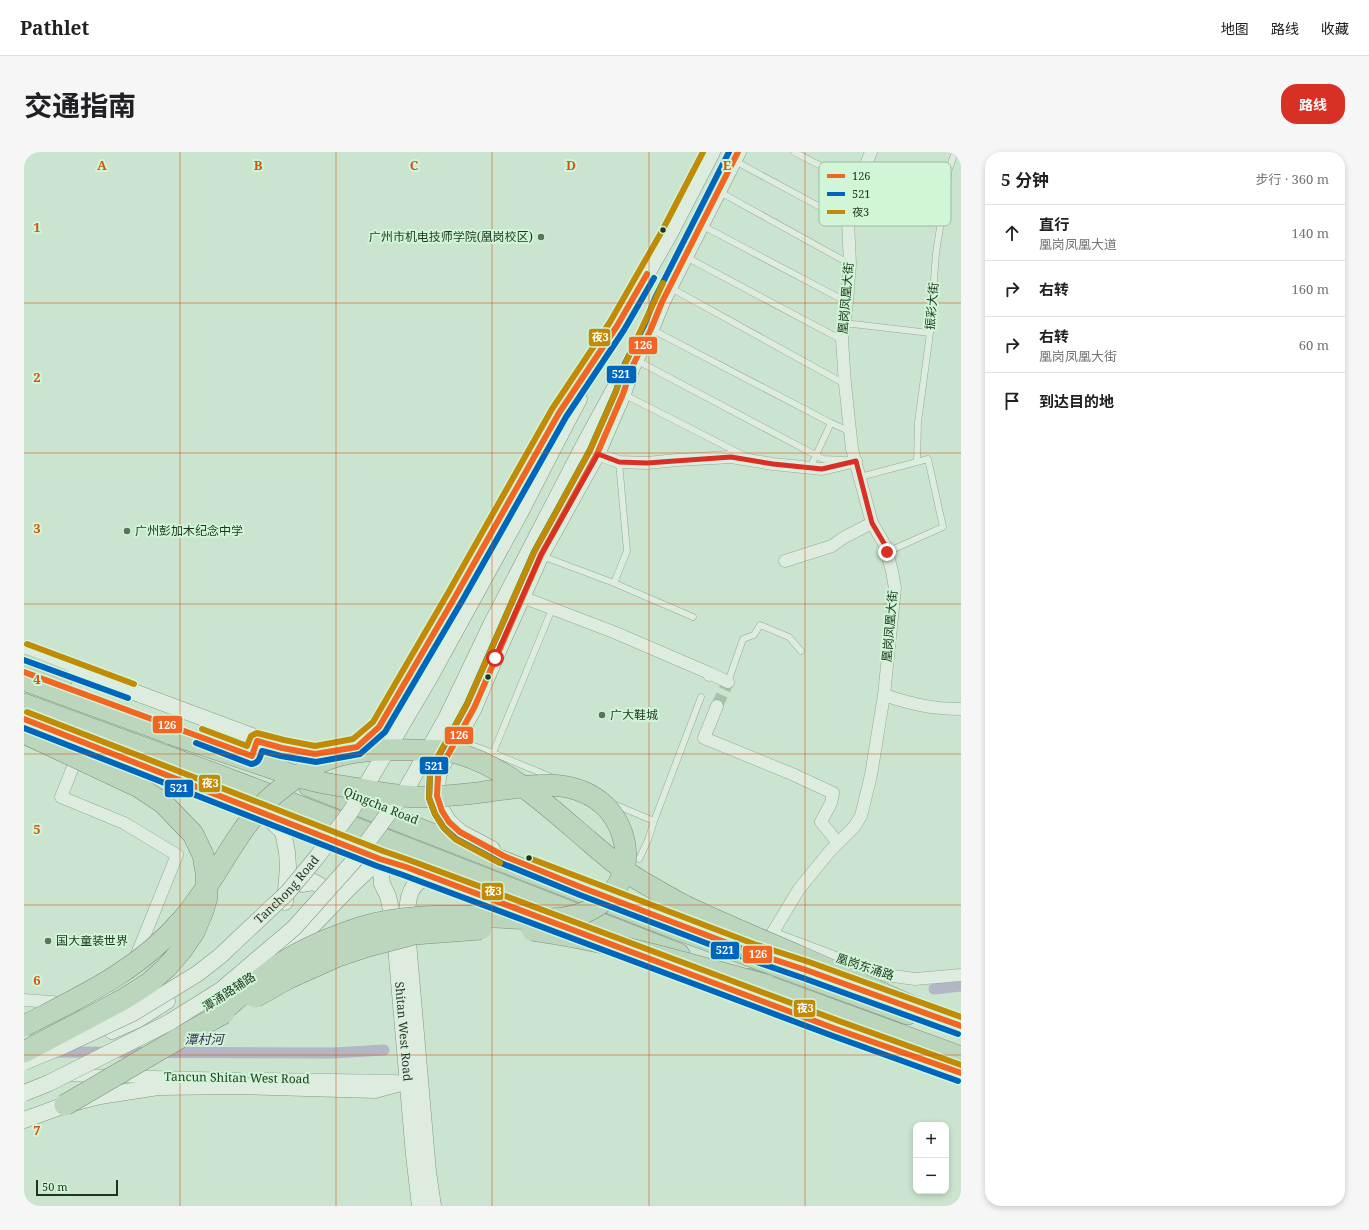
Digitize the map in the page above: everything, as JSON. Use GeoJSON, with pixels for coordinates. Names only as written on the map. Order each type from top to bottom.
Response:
{"type":"FeatureCollection","features":[{"type":"Feature","properties":{"kind":"highway"},"geometry":{"type":"LineString","coordinates":[[24,664],[156,713],[199,736]]}},
{"type":"Feature","properties":{"kind":"highway"},"geometry":{"type":"LineString","coordinates":[[24,680],[368,808],[666,925],[961,1034]]}},
{"type":"Feature","properties":{"kind":"highway"},"geometry":{"type":"LineString","coordinates":[[24,704],[226,778],[502,886],[961,1057]]}},
{"type":"Feature","properties":{"kind":"highway"},"geometry":{"type":"LineString","coordinates":[[24,733],[139,787],[164,803],[193,834],[203,856],[206,872],[207,897],[204,910],[194,932],[181,951],[167,967],[149,983],[124,999],[24,1052]]}},
{"type":"Feature","properties":{"kind":"highway"},"geometry":{"type":"LineString","coordinates":[[171,734],[308,780],[390,795],[423,797],[475,794],[534,785],[553,784],[569,786],[598,800],[609,810],[618,821],[626,846],[624,873],[619,884],[600,905],[583,914],[561,919],[538,920],[474,916],[433,917],[390,920],[362,927],[328,940],[292,957],[274,968],[212,1020]]}},
{"type":"Feature","properties":{"kind":"highway"},"geometry":{"type":"LineString","coordinates":[[24,1026],[94,990],[137,963],[157,945],[181,922],[196,902],[244,828],[264,803],[305,771],[340,755],[392,750],[440,750],[470,758],[509,777],[539,799],[612,861],[635,878],[681,904],[961,1027]]}},
{"type":"Feature","properties":{"kind":"highway"},"geometry":{"type":"LineString","coordinates":[[65,1105],[212,1020],[287,979],[338,956],[368,946],[414,934],[479,929],[523,929],[561,934],[664,958],[766,985]]}},
{"type":"Feature","properties":{"kind":"main road","name":"Qingcha Road"},"geometry":{"type":"LineString","coordinates":[[24,672],[348,792],[583,888],[759,955],[806,970],[961,1027]]}},
{"type":"Feature","properties":{"kind":"main road"},"geometry":{"type":"LineString","coordinates":[[24,719],[380,859],[627,949],[836,1029],[961,1073]]}},
{"type":"Feature","properties":{"kind":"street"},"geometry":{"type":"LineString","coordinates":[[252,756],[257,741],[287,749],[315,754],[357,747],[379,727],[455,597],[559,413],[617,326],[669,235],[712,152]]}},
{"type":"Feature","properties":{"kind":"street","name":"凰岗凤凰大街"},"geometry":{"type":"LineString","coordinates":[[867,162],[871,152]]}},
{"type":"Feature","properties":{"kind":"street"},"geometry":{"type":"LineString","coordinates":[[504,856],[460,832],[449,822],[442,811],[437,796],[438,776],[444,762],[474,708],[522,597],[590,450],[669,287],[736,156]]}},
{"type":"Feature","properties":{"kind":"street","name":"凰岗凤凰大街"},"geometry":{"type":"LineString","coordinates":[[759,955],[799,889],[830,851],[854,827],[861,816],[871,775],[884,695],[895,588],[885,545],[872,523],[852,449],[842,340],[850,264],[848,226]]}},
{"type":"Feature","properties":{"kind":"street"},"geometry":{"type":"LineString","coordinates":[[24,1093],[49,1083],[170,1022],[221,990],[294,928],[352,863],[407,788],[444,723],[491,625],[623,394],[632,367],[651,329],[662,302]]}},
{"type":"Feature","properties":{"kind":"street","name":"Tanchong Road"},"geometry":{"type":"LineString","coordinates":[[24,1062],[65,1045],[133,1012],[197,974],[219,957],[287,893],[317,857],[350,811],[430,677],[520,514],[617,326]]}},
{"type":"Feature","properties":{"kind":"street"},"geometry":{"type":"LineString","coordinates":[[590,450],[619,462],[647,463],[731,457],[822,469],[856,461]]}},
{"type":"Feature","properties":{"kind":"street"},"geometry":{"type":"LineString","coordinates":[[785,561],[832,546],[843,538],[872,523]]}},
{"type":"Feature","properties":{"kind":"street"},"geometry":{"type":"LineString","coordinates":[[522,597],[616,633],[728,682]]}},
{"type":"Feature","properties":{"kind":"street"},"geometry":{"type":"LineString","coordinates":[[24,651],[287,749],[348,792]]}},
{"type":"Feature","properties":{"kind":"street"},"geometry":{"type":"LineString","coordinates":[[884,695],[912,704],[945,709],[961,709]]}},
{"type":"Feature","properties":{"kind":"street"},"geometry":{"type":"LineString","coordinates":[[717,706],[704,738],[792,774],[833,793],[831,803],[821,822],[838,843]]}},
{"type":"Feature","properties":{"kind":"street"},"geometry":{"type":"LineString","coordinates":[[24,1000],[89,1005],[127,979],[177,855],[124,823],[61,797],[84,742]]}},
{"type":"Feature","properties":{"kind":"street"},"geometry":{"type":"LineString","coordinates":[[265,814],[283,832],[288,867],[284,904]]}},
{"type":"Feature","properties":{"kind":"street"},"geometry":{"type":"LineString","coordinates":[[24,1067],[137,1020],[218,968],[254,935],[303,884],[334,841]]}},
{"type":"Feature","properties":{"kind":"street","name":"潭涌路辅路"},"geometry":{"type":"LineString","coordinates":[[24,1087],[176,1024],[222,1000],[292,947],[351,886],[380,859]]}},
{"type":"Feature","properties":{"kind":"street","name":"Shitan West Road"},"geometry":{"type":"LineString","coordinates":[[380,859],[382,884],[388,896],[394,924],[432,1206]]}},
{"type":"Feature","properties":{"kind":"street","name":"Shitan West Road"},"geometry":{"type":"LineString","coordinates":[[420,1206],[415,1161],[414,1081],[407,904],[412,889],[417,882],[431,877]]}},
{"type":"Feature","properties":{"kind":"street"},"geometry":{"type":"LineString","coordinates":[[303,884],[314,882],[319,884],[324,890],[327,896],[326,905],[321,917]]}},
{"type":"Feature","properties":{"kind":"street","name":"凰岗东涌路"},"geometry":{"type":"LineString","coordinates":[[772,934],[879,974],[915,979],[961,975]]}},
{"type":"Feature","properties":{"kind":"street","name":"Tancun Shitan West Road"},"geometry":{"type":"LineString","coordinates":[[54,1075],[414,1081]]}},
{"type":"Feature","properties":{"kind":"street"},"geometry":{"type":"LineString","coordinates":[[24,1120],[65,1105],[100,1096],[158,1087],[237,1086],[375,1090],[414,1081]]}},
{"type":"Feature","properties":{"kind":"lane"},"geometry":{"type":"LineString","coordinates":[[794,152],[819,165]]}},
{"type":"Feature","properties":{"kind":"lane"},"geometry":{"type":"LineString","coordinates":[[955,152],[961,157]]}},
{"type":"Feature","properties":{"kind":"lane","name":"振彩大街"},"geometry":{"type":"LineString","coordinates":[[951,163],[955,152]]}},
{"type":"Feature","properties":{"kind":"lane"},"geometry":{"type":"LineString","coordinates":[[736,156],[819,205]]}},
{"type":"Feature","properties":{"kind":"lane"},"geometry":{"type":"LineString","coordinates":[[718,191],[850,264]]}},
{"type":"Feature","properties":{"kind":"lane"},"geometry":{"type":"LineString","coordinates":[[701,225],[847,302]]}},
{"type":"Feature","properties":{"kind":"lane","name":"振彩大街"},"geometry":{"type":"LineString","coordinates":[[917,462],[918,422],[930,333],[936,253],[940,226]]}},
{"type":"Feature","properties":{"kind":"lane"},"geometry":{"type":"LineString","coordinates":[[685,257],[842,340]]}},
{"type":"Feature","properties":{"kind":"lane"},"geometry":{"type":"LineString","coordinates":[[669,287],[845,384]]}},
{"type":"Feature","properties":{"kind":"lane"},"geometry":{"type":"LineString","coordinates":[[844,324],[930,333]]}},
{"type":"Feature","properties":{"kind":"lane"},"geometry":{"type":"LineString","coordinates":[[651,329],[831,424],[851,432]]}},
{"type":"Feature","properties":{"kind":"lane"},"geometry":{"type":"LineString","coordinates":[[636,360],[823,459],[856,461]]}},
{"type":"Feature","properties":{"kind":"lane"},"geometry":{"type":"LineString","coordinates":[[623,394],[753,461]]}},
{"type":"Feature","properties":{"kind":"lane"},"geometry":{"type":"LineString","coordinates":[[810,468],[831,424]]}},
{"type":"Feature","properties":{"kind":"lane"},"geometry":{"type":"LineString","coordinates":[[860,477],[928,459],[943,527],[887,552]]}},
{"type":"Feature","properties":{"kind":"lane"},"geometry":{"type":"LineString","coordinates":[[614,583],[627,551],[619,462]]}},
{"type":"Feature","properties":{"kind":"lane"},"geometry":{"type":"LineString","coordinates":[[541,555],[614,583],[693,617]]}},
{"type":"Feature","properties":{"kind":"lane"},"geometry":{"type":"LineString","coordinates":[[493,753],[552,609]]}},
{"type":"Feature","properties":{"kind":"lane"},"geometry":{"type":"LineString","coordinates":[[728,682],[744,639],[754,635],[760,625],[789,638],[801,651]]}},
{"type":"Feature","properties":{"kind":"lane"},"geometry":{"type":"LineString","coordinates":[[639,859],[648,840],[701,697]]}},
{"type":"Feature","properties":{"kind":"lane"},"geometry":{"type":"LineString","coordinates":[[456,740],[493,753],[654,821]]}},
{"type":"Feature","properties":{"kind":"waterway"},"geometry":{"type":"LineString","coordinates":[[934,989],[961,986]]}},
{"type":"Feature","properties":{"kind":"waterway","name":"潭村河"},"geometry":{"type":"LineString","coordinates":[[53,1052],[334,1053],[384,1050]]}},
{"type":"Feature","properties":{"kind":"tunnel"},"geometry":{"type":"LineString","coordinates":[[717,706],[728,682]]}},
{"type":"Feature","properties":{"kind":"transit line","name":"夜3"},"geometry":{"type":"LineString","coordinates":[[202,729],[247,746],[251,736],[257,733],[315,746],[353,739],[373,722],[552,409],[610,322],[662,231],[703,152]]}},
{"type":"Feature","properties":{"kind":"transit line","name":"521"},"geometry":{"type":"LineString","coordinates":[[729,152],[655,298],[644,326],[625,363],[616,391],[590,450],[534,552],[467,704],[430,774],[429,798],[435,814],[444,828],[456,839],[501,863],[580,895],[748,959],[958,1034]]}},
{"type":"Feature","properties":{"kind":"transit line","name":"126"},"geometry":{"type":"LineString","coordinates":[[738,152],[662,302],[651,329],[632,367],[623,394],[597,454],[541,555],[474,708],[444,762],[438,776],[437,796],[442,811],[449,822],[460,832],[504,856],[583,888],[751,952],[806,970],[961,1026]]}},
{"type":"Feature","properties":{"kind":"transit line","name":"126"},"geometry":{"type":"LineString","coordinates":[[24,672],[252,756],[257,741],[282,748],[315,754],[357,747],[379,727],[455,597],[559,413],[617,326],[647,274]]}},
{"type":"Feature","properties":{"kind":"transit line","name":"521"},"geometry":{"type":"LineString","coordinates":[[196,743],[251,764],[256,763],[260,758],[262,751],[316,762],[360,754],[385,732],[462,601],[566,417],[624,330],[654,278]]}},
{"type":"Feature","properties":{"kind":"transit line","name":"夜3"},"geometry":{"type":"LineString","coordinates":[[500,863],[455,839],[443,827],[435,814],[429,798],[430,774],[437,758],[467,704],[534,552],[590,450],[616,391],[625,364],[663,283]]}},
{"type":"Feature","properties":{"kind":"transit line","name":"夜3"},"geometry":{"type":"LineString","coordinates":[[27,644],[134,684]]}},
{"type":"Feature","properties":{"kind":"transit line","name":"521"},"geometry":{"type":"LineString","coordinates":[[24,660],[128,698]]}},
{"type":"Feature","properties":{"kind":"transit line","name":"夜3"},"geometry":{"type":"LineString","coordinates":[[27,712],[383,851],[961,1065]]}},
{"type":"Feature","properties":{"kind":"transit line","name":"126"},"geometry":{"type":"LineString","coordinates":[[24,719],[380,859],[406,867],[836,1029],[961,1073]]}},
{"type":"Feature","properties":{"kind":"transit line","name":"521"},"geometry":{"type":"LineString","coordinates":[[24,728],[377,866],[958,1081]]}},
{"type":"Feature","properties":{"kind":"transit line","name":"夜3"},"geometry":{"type":"LineString","coordinates":[[529,858],[754,944],[809,962],[961,1017]]}},
{"type":"Feature","properties":{"kind":"place","name":"广州市机电技师学院(凰岗校区)"},"geometry":{"type":"Point","coordinates":[541,237]}},
{"type":"Feature","properties":{"kind":"place","name":"广州彭加木纪念中学"},"geometry":{"type":"Point","coordinates":[127,531]}},
{"type":"Feature","properties":{"kind":"place","name":"广大鞋城"},"geometry":{"type":"Point","coordinates":[602,715]}},
{"type":"Feature","properties":{"kind":"place","name":"国大童装世界"},"geometry":{"type":"Point","coordinates":[48,941]}},
{"type":"Feature","properties":{"kind":"route"},"geometry":{"type":"LineString","coordinates":[[495,658],[541,555],[598,454],[619,462],[647,463],[731,457],[773,464],[822,469],[856,461],[872,523],[885,545],[887,552]]}}]}
